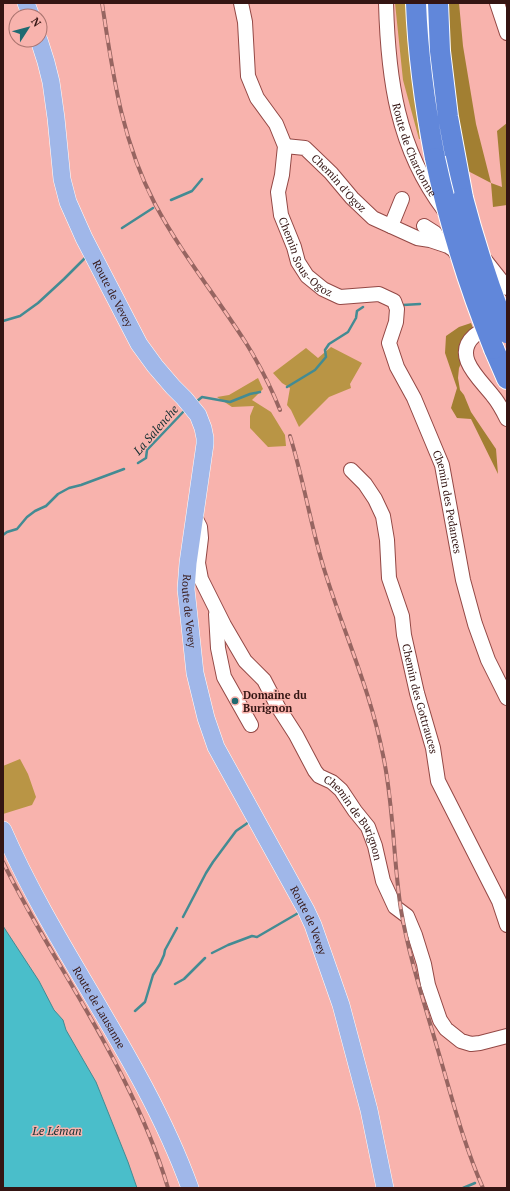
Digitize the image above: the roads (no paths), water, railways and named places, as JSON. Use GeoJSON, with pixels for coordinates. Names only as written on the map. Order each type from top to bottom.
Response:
{"type":"FeatureCollection","features":[{"type":"Feature","properties":{"kind":"highway"},"geometry":{"type":"LineString","coordinates":[[416,3],[420,61],[426,111],[442,190],[458,248],[474,297],[507,379]]}},
{"type":"Feature","properties":{"kind":"highway"},"geometry":{"type":"LineString","coordinates":[[438,3],[440,51],[448,117],[463,198],[483,267],[505,324]]}},
{"type":"Feature","properties":{"kind":"main road","name":"Route de Vevey"},"geometry":{"type":"LineString","coordinates":[[42,48],[51,82],[62,179],[68,202],[84,238],[139,344],[155,366],[193,407],[202,422],[205,433],[205,444],[188,563],[186,588],[195,673],[206,718],[218,752],[313,925],[341,1005],[369,1110],[385,1188]]}},
{"type":"Feature","properties":{"kind":"main road","name":"Route de Lausanne"},"geometry":{"type":"LineString","coordinates":[[3,830],[37,900],[144,1085],[167,1131],[190,1188]]}},
{"type":"Feature","properties":{"kind":"street"},"geometry":{"type":"LineString","coordinates":[[241,3],[245,22],[248,76],[257,98],[276,124],[285,146]]}},
{"type":"Feature","properties":{"kind":"street","name":"Route de Chardonne"},"geometry":{"type":"LineString","coordinates":[[386,3],[390,75],[399,118],[408,146],[419,172],[439,203],[507,288]]}},
{"type":"Feature","properties":{"kind":"street"},"geometry":{"type":"LineString","coordinates":[[497,3],[507,33]]}},
{"type":"Feature","properties":{"kind":"street","name":"Chemin d'Ogoz"},"geometry":{"type":"LineString","coordinates":[[285,146],[305,148],[331,173],[352,198],[373,218],[417,238],[440,243],[450,247],[456,252],[491,311],[505,324]]}},
{"type":"Feature","properties":{"kind":"street","name":"Chemin Sous-Ogoz"},"geometry":{"type":"LineString","coordinates":[[285,146],[282,175],[278,192],[281,214],[294,247],[298,262],[307,276],[323,289],[340,297],[379,294],[394,301],[397,309]]}},
{"type":"Feature","properties":{"kind":"street"},"geometry":{"type":"LineString","coordinates":[[391,226],[402,200]]}},
{"type":"Feature","properties":{"kind":"street","name":"Chemin des Pedances"},"geometry":{"type":"LineString","coordinates":[[397,309],[396,322],[389,343],[397,367],[414,398],[442,466],[463,580],[475,624],[488,660],[507,698]]}},
{"type":"Feature","properties":{"kind":"street"},"geometry":{"type":"LineString","coordinates":[[505,324],[474,336],[467,348],[466,357],[468,363],[496,400],[507,419]]}},
{"type":"Feature","properties":{"kind":"street","name":"Chemin des Gottrauces"},"geometry":{"type":"LineString","coordinates":[[351,470],[365,484],[376,499],[383,516],[387,540],[389,578],[402,616],[404,635],[433,748],[438,781],[499,901],[507,925]]}},
{"type":"Feature","properties":{"kind":"street","name":"Chemin de Burignon"},"geometry":{"type":"LineString","coordinates":[[195,517],[200,527],[201,538],[198,563],[201,579],[224,625],[245,660],[264,680],[315,771],[319,776],[332,782],[341,790],[368,827],[375,846],[383,881],[395,907],[407,916],[415,935],[428,985],[440,1020],[446,1029],[461,1041],[471,1044],[507,1036]]}},
{"type":"Feature","properties":{"kind":"street"},"geometry":{"type":"LineString","coordinates":[[215,607],[218,648],[224,676],[251,726]]}},
{"type":"Feature","properties":{"kind":"water","name":"Le Léman"},"geometry":{"type":"Polygon","coordinates":[[[3,926],[39,981],[54,1010],[63,1020],[66,1030],[96,1082],[137,1188],[3,1188],[3,926]]]}},
{"type":"Feature","properties":{"kind":"waterway"},"geometry":{"type":"LineString","coordinates":[[171,200],[192,191],[202,179]]}},
{"type":"Feature","properties":{"kind":"waterway"},"geometry":{"type":"LineString","coordinates":[[122,228],[153,208]]}},
{"type":"Feature","properties":{"kind":"waterway"},"geometry":{"type":"LineString","coordinates":[[3,321],[20,316],[38,303],[86,257]]}},
{"type":"Feature","properties":{"kind":"waterway","name":"La Salenche"},"geometry":{"type":"LineString","coordinates":[[403,305],[420,304]]}},
{"type":"Feature","properties":{"kind":"waterway","name":"La Salenche"},"geometry":{"type":"LineString","coordinates":[[287,387],[315,370],[326,357],[325,350],[329,344],[348,332],[356,318],[357,311],[363,307]]}},
{"type":"Feature","properties":{"kind":"waterway","name":"La Salenche"},"geometry":{"type":"LineString","coordinates":[[196,402],[202,397],[230,402],[250,394],[260,392]]}},
{"type":"Feature","properties":{"kind":"waterway","name":"La Salenche"},"geometry":{"type":"LineString","coordinates":[[138,463],[146,458],[147,450],[185,410]]}},
{"type":"Feature","properties":{"kind":"waterway","name":"La Salenche"},"geometry":{"type":"LineString","coordinates":[[3,535],[17,529],[27,517],[46,506],[58,494],[69,488],[124,469]]}},
{"type":"Feature","properties":{"kind":"waterway"},"geometry":{"type":"LineString","coordinates":[[183,917],[213,862],[236,831],[249,822]]}},
{"type":"Feature","properties":{"kind":"waterway"},"geometry":{"type":"LineString","coordinates":[[212,953],[252,936],[257,937],[300,912]]}},
{"type":"Feature","properties":{"kind":"waterway"},"geometry":{"type":"LineString","coordinates":[[135,1011],[145,1002],[153,975],[160,964],[165,950],[177,928]]}},
{"type":"Feature","properties":{"kind":"waterway"},"geometry":{"type":"LineString","coordinates":[[175,984],[184,979],[205,958]]}},
{"type":"Feature","properties":{"kind":"waterway"},"geometry":{"type":"LineString","coordinates":[[463,1188],[475,1183]]}},
{"type":"Feature","properties":{"kind":"railway"},"geometry":{"type":"LineString","coordinates":[[102,3],[120,106],[126,131],[143,180],[176,240],[251,351],[269,384],[280,410]]}},
{"type":"Feature","properties":{"kind":"railway"},"geometry":{"type":"LineString","coordinates":[[290,436],[320,555],[332,595],[372,708],[378,732],[387,774],[398,891],[404,928],[412,962],[469,1154],[483,1188]]}},
{"type":"Feature","properties":{"kind":"railway"},"geometry":{"type":"LineString","coordinates":[[3,862],[32,918],[111,1054],[149,1134],[168,1188]]}},
{"type":"Feature","properties":{"kind":"place","name":"Domaine du Burignon"},"geometry":{"type":"Point","coordinates":[235,701]}}]}
